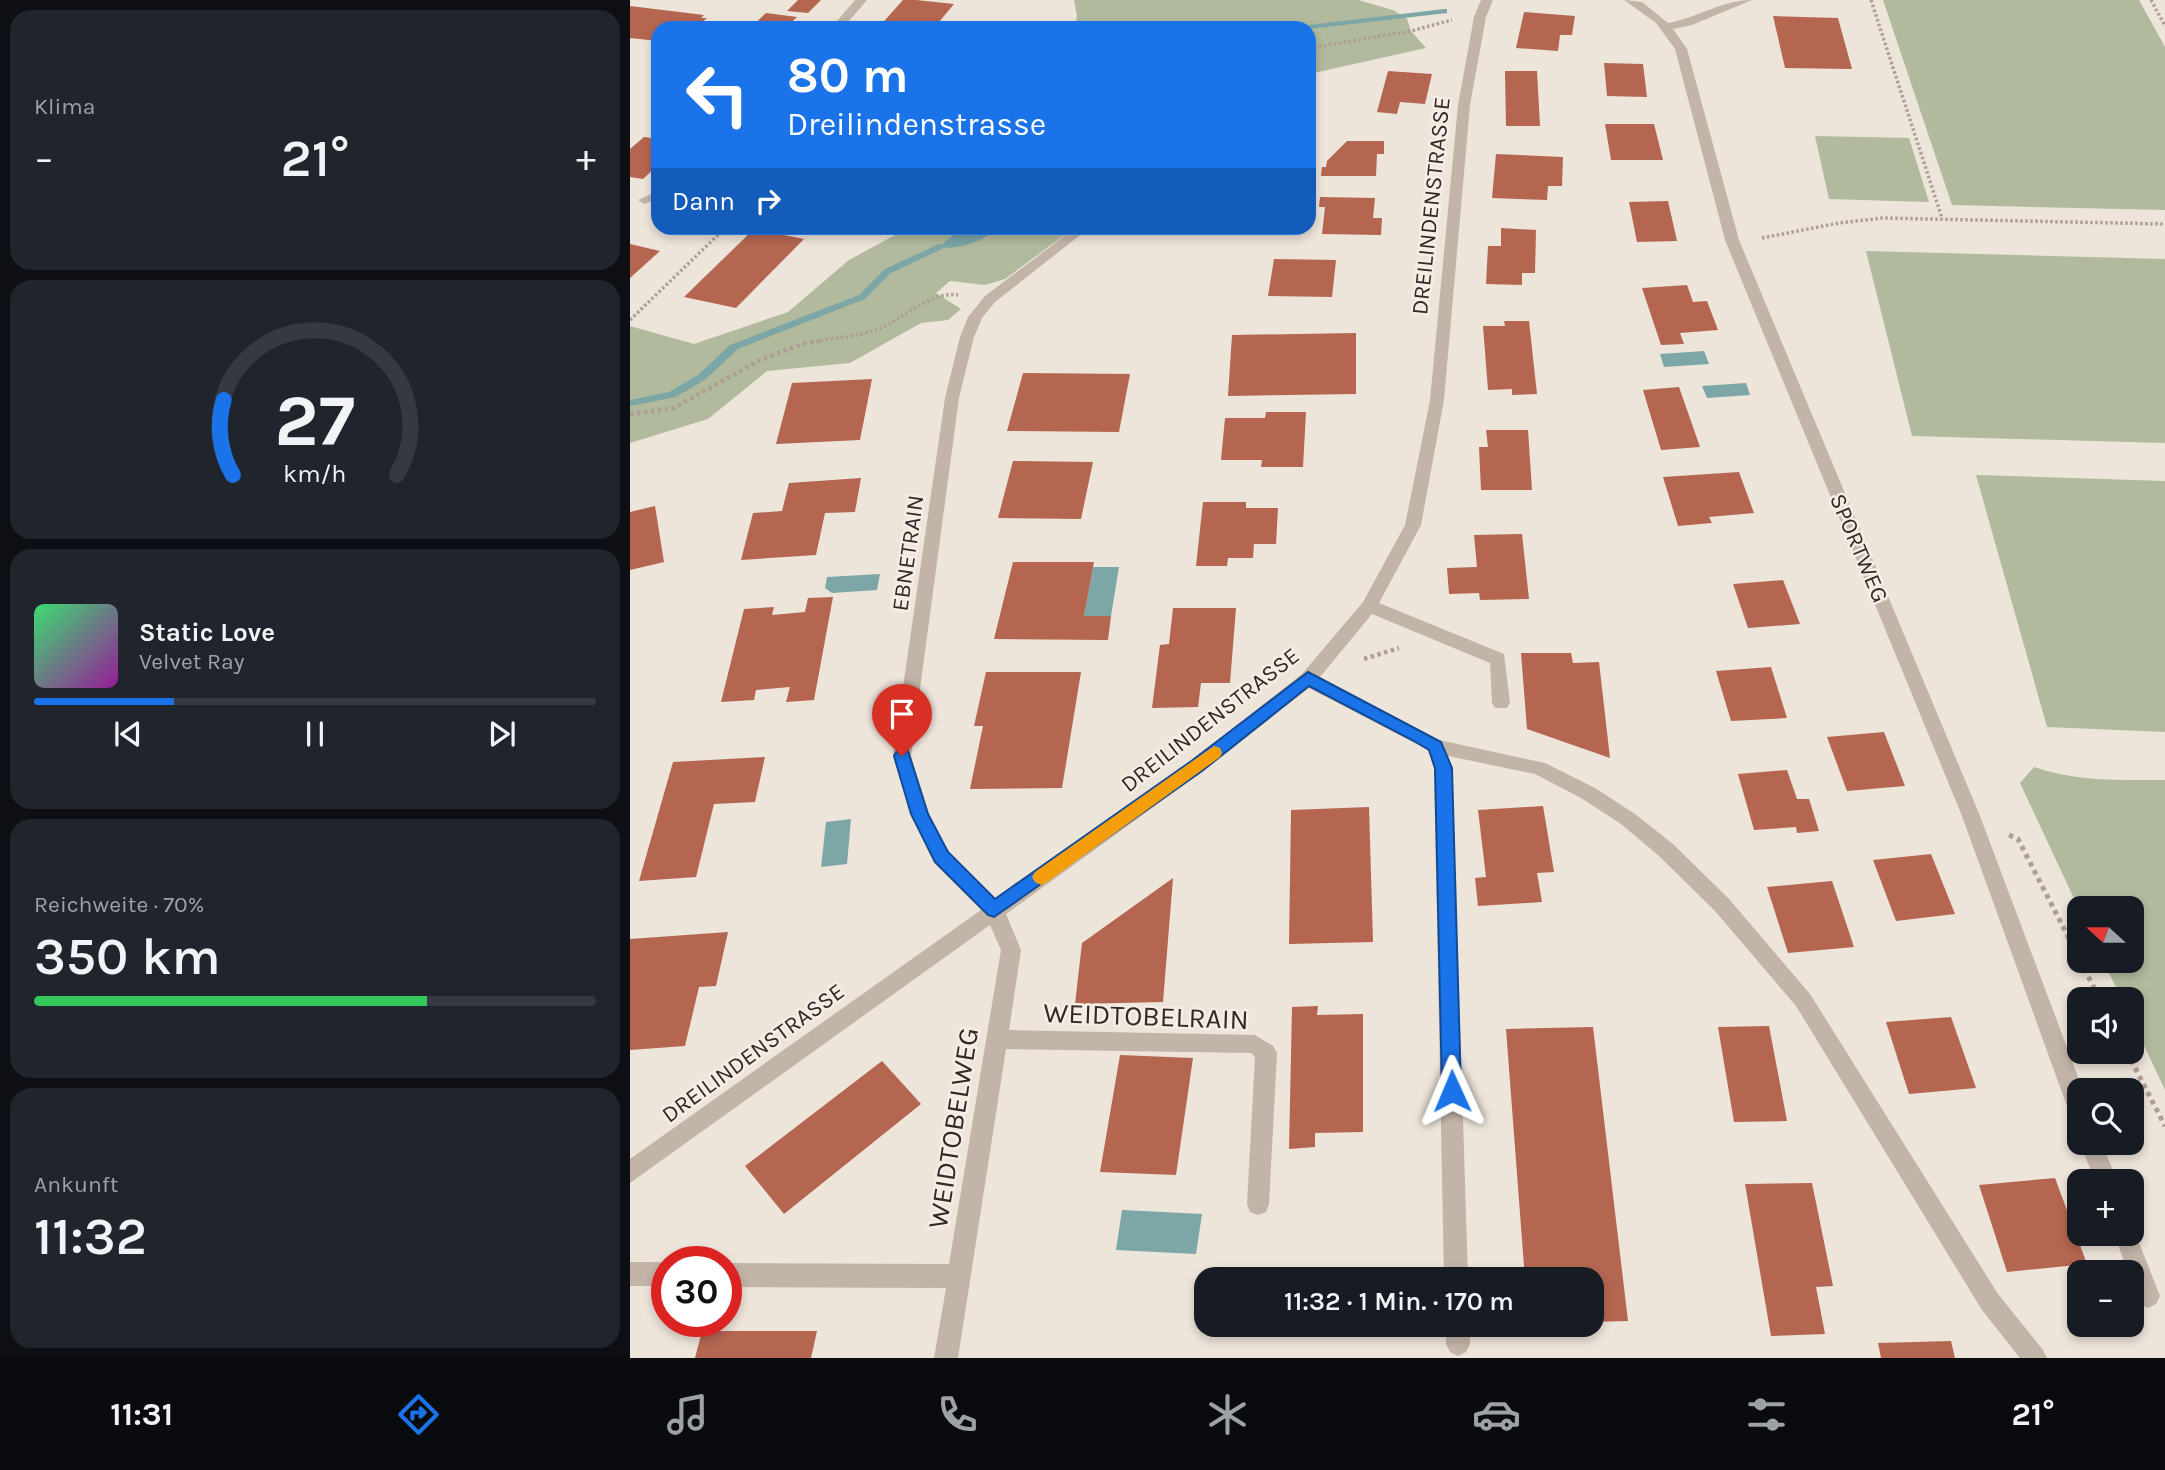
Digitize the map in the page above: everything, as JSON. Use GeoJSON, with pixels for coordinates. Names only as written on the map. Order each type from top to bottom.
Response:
{"type":"FeatureCollection","features":[{"type":"Feature","properties":{"kind":"street"},"geometry":{"type":"LineString","coordinates":[[843,21],[861,0]]}},
{"type":"Feature","properties":{"kind":"street","name":"DREILINDENSTRASSE"},"geometry":{"type":"LineString","coordinates":[[630,1172],[1196,767],[1308,678],[1369,606],[1412,525],[1437,400],[1464,105],[1480,17],[1487,0]]}},
{"type":"Feature","properties":{"kind":"street","name":"SPORTWEG"},"geometry":{"type":"LineString","coordinates":[[1630,0],[1643,6],[1668,26],[1681,49],[1732,240],[1970,816],[2067,1078]]}},
{"type":"Feature","properties":{"kind":"street"},"geometry":{"type":"LineString","coordinates":[[1668,26],[1688,23],[1746,0]]}},
{"type":"Feature","properties":{"kind":"street"},"geometry":{"type":"LineString","coordinates":[[644,200],[651,197]]}},
{"type":"Feature","properties":{"kind":"street","name":"EBNETRAIN"},"geometry":{"type":"LineString","coordinates":[[994,910],[942,857],[920,814],[902,756],[952,398],[967,337],[975,317],[990,299],[1074,235]]}},
{"type":"Feature","properties":{"kind":"street"},"geometry":{"type":"LineString","coordinates":[[1369,606],[1498,659],[1501,703]]}},
{"type":"Feature","properties":{"kind":"street"},"geometry":{"type":"LineString","coordinates":[[1308,678],[1435,746],[1539,768],[1588,793],[1629,819],[1666,850],[1722,905],[1803,1000],[1990,1302],[2035,1358]]}},
{"type":"Feature","properties":{"kind":"street"},"geometry":{"type":"LineString","coordinates":[[1435,746],[1443,768],[1456,1267]]}},
{"type":"Feature","properties":{"kind":"street","name":"WEIDTOBELWEG"},"geometry":{"type":"LineString","coordinates":[[946,1358],[1011,950],[994,910]]}},
{"type":"Feature","properties":{"kind":"street","name":"WEIDTOBELRAIN"},"geometry":{"type":"LineString","coordinates":[[997,1039],[1255,1044],[1266,1053],[1258,1204]]}},
{"type":"Feature","properties":{"kind":"street"},"geometry":{"type":"LineString","coordinates":[[2129,1246],[2148,1296]]}},
{"type":"Feature","properties":{"kind":"street"},"geometry":{"type":"LineString","coordinates":[[630,1274],[651,1275]]}},
{"type":"Feature","properties":{"kind":"street"},"geometry":{"type":"LineString","coordinates":[[742,1275],[960,1276]]}},
{"type":"Feature","properties":{"kind":"path"},"geometry":{"type":"LineString","coordinates":[[1871,0],[1942,218]]}},
{"type":"Feature","properties":{"kind":"path"},"geometry":{"type":"LineString","coordinates":[[2151,0],[2165,26]]}},
{"type":"Feature","properties":{"kind":"path"},"geometry":{"type":"LineString","coordinates":[[1316,47],[1411,31],[1456,19]]}},
{"type":"Feature","properties":{"kind":"path"},"geometry":{"type":"LineString","coordinates":[[1732,240],[1773,238],[1839,223],[1872,219],[1942,218],[2165,224]]}},
{"type":"Feature","properties":{"kind":"path"},"geometry":{"type":"LineString","coordinates":[[630,320],[718,235]]}},
{"type":"Feature","properties":{"kind":"path"},"geometry":{"type":"LineString","coordinates":[[630,414],[674,408],[758,361],[802,344],[876,330],[925,303],[950,294],[990,299]]}},
{"type":"Feature","properties":{"kind":"path"},"geometry":{"type":"LineString","coordinates":[[1357,662],[1406,646]]}},
{"type":"Feature","properties":{"kind":"path"},"geometry":{"type":"LineString","coordinates":[[1970,816],[2018,839],[2067,934]]}},
{"type":"Feature","properties":{"kind":"path"},"geometry":{"type":"LineString","coordinates":[[2133,1064],[2165,1126]]}},
{"type":"Feature","properties":{"kind":"green space"},"geometry":{"type":"Polygon","coordinates":[[[1074,0],[1358,0],[1393,10],[1407,19],[1411,31],[1426,48],[1316,72],[1316,21],[1076,21],[1074,0]]]}},
{"type":"Feature","properties":{"kind":"green space"},"geometry":{"type":"Polygon","coordinates":[[[1883,0],[2139,0],[2165,47],[2165,210],[1952,205],[1883,0]]]}},
{"type":"Feature","properties":{"kind":"green space"},"geometry":{"type":"Polygon","coordinates":[[[1815,136],[1909,138],[1929,202],[1829,199],[1815,136]]]}},
{"type":"Feature","properties":{"kind":"green space"},"geometry":{"type":"Polygon","coordinates":[[[895,235],[953,235],[940,247],[990,235],[1065,235],[1005,279],[985,285],[950,281],[936,293],[961,309],[948,320],[921,323],[850,363],[767,371],[708,419],[630,443],[630,326],[694,344],[788,312],[849,260],[895,235]]]}},
{"type":"Feature","properties":{"kind":"green space"},"geometry":{"type":"Polygon","coordinates":[[[1866,251],[2165,259],[2165,443],[1912,436],[1866,251]]]}},
{"type":"Feature","properties":{"kind":"green space"},"geometry":{"type":"Polygon","coordinates":[[[1976,475],[2165,481],[2165,732],[2047,727],[1976,475]]]}},
{"type":"Feature","properties":{"kind":"green space"},"geometry":{"type":"Polygon","coordinates":[[[2034,767],[2082,778],[2165,780],[2165,1090],[2144,1045],[2144,987],[2116,987],[2109,973],[2144,973],[2144,896],[2073,896],[2020,783],[2034,767]]]}},
{"type":"Feature","properties":{"kind":"water"},"geometry":{"type":"Polygon","coordinates":[[[953,235],[990,235],[964,246],[939,247],[953,235]]]}},
{"type":"Feature","properties":{"kind":"water"},"geometry":{"type":"Polygon","coordinates":[[[1704,351],[1709,364],[1664,367],[1660,354],[1704,351]]]}},
{"type":"Feature","properties":{"kind":"water"},"geometry":{"type":"Polygon","coordinates":[[[1746,383],[1750,395],[1707,398],[1702,386],[1746,383]]]}},
{"type":"Feature","properties":{"kind":"water"},"geometry":{"type":"Polygon","coordinates":[[[1093,567],[1119,567],[1111,616],[1084,616],[1093,567]]]}},
{"type":"Feature","properties":{"kind":"water"},"geometry":{"type":"Polygon","coordinates":[[[880,574],[877,590],[832,593],[825,588],[827,577],[880,574]]]}},
{"type":"Feature","properties":{"kind":"water"},"geometry":{"type":"Polygon","coordinates":[[[851,819],[847,864],[821,867],[826,822],[851,819]]]}},
{"type":"Feature","properties":{"kind":"water"},"geometry":{"type":"Polygon","coordinates":[[[1122,1210],[1202,1214],[1196,1254],[1116,1250],[1122,1210]]]}},
{"type":"Feature","properties":{"kind":"building"},"geometry":{"type":"Polygon","coordinates":[[[798,0],[821,0],[808,13],[787,11],[798,0]]]}},
{"type":"Feature","properties":{"kind":"building"},"geometry":{"type":"Polygon","coordinates":[[[903,0],[954,4],[940,21],[884,21],[903,0]]]}},
{"type":"Feature","properties":{"kind":"building"},"geometry":{"type":"Polygon","coordinates":[[[630,6],[704,15],[701,18],[707,18],[704,21],[651,21],[651,40],[630,38],[630,6]]]}},
{"type":"Feature","properties":{"kind":"building"},"geometry":{"type":"Polygon","coordinates":[[[1524,12],[1575,16],[1572,35],[1560,35],[1558,51],[1516,48],[1524,12]]]}},
{"type":"Feature","properties":{"kind":"building"},"geometry":{"type":"Polygon","coordinates":[[[766,13],[797,17],[793,21],[757,21],[766,13]]]}},
{"type":"Feature","properties":{"kind":"building"},"geometry":{"type":"Polygon","coordinates":[[[1773,16],[1838,18],[1852,69],[1785,68],[1773,16]]]}},
{"type":"Feature","properties":{"kind":"building"},"geometry":{"type":"Polygon","coordinates":[[[1604,63],[1643,64],[1647,97],[1607,96],[1604,63]]]}},
{"type":"Feature","properties":{"kind":"building"},"geometry":{"type":"Polygon","coordinates":[[[1388,71],[1432,74],[1425,104],[1400,102],[1397,114],[1377,112],[1388,71]]]}},
{"type":"Feature","properties":{"kind":"building"},"geometry":{"type":"Polygon","coordinates":[[[1505,71],[1537,71],[1540,126],[1506,126],[1505,71]]]}},
{"type":"Feature","properties":{"kind":"building"},"geometry":{"type":"Polygon","coordinates":[[[1605,124],[1654,124],[1663,160],[1611,160],[1605,124]]]}},
{"type":"Feature","properties":{"kind":"building"},"geometry":{"type":"Polygon","coordinates":[[[644,137],[651,138],[651,172],[643,179],[630,177],[630,149],[644,137]]]}},
{"type":"Feature","properties":{"kind":"building"},"geometry":{"type":"Polygon","coordinates":[[[1347,141],[1384,141],[1384,154],[1377,154],[1376,176],[1321,176],[1322,167],[1326,167],[1327,161],[1347,141]]]}},
{"type":"Feature","properties":{"kind":"building"},"geometry":{"type":"Polygon","coordinates":[[[1496,154],[1563,157],[1562,186],[1548,186],[1547,200],[1492,198],[1496,154]]]}},
{"type":"Feature","properties":{"kind":"building"},"geometry":{"type":"Polygon","coordinates":[[[1320,197],[1375,198],[1373,218],[1382,218],[1381,235],[1322,234],[1325,207],[1319,207],[1320,197]]]}},
{"type":"Feature","properties":{"kind":"building"},"geometry":{"type":"Polygon","coordinates":[[[1668,201],[1677,241],[1637,242],[1629,202],[1668,201]]]}},
{"type":"Feature","properties":{"kind":"building"},"geometry":{"type":"Polygon","coordinates":[[[1501,228],[1536,230],[1535,273],[1522,273],[1522,285],[1486,284],[1488,246],[1501,246],[1501,228]]]}},
{"type":"Feature","properties":{"kind":"building"},"geometry":{"type":"Polygon","coordinates":[[[748,235],[784,235],[804,239],[736,308],[684,297],[748,235]]]}},
{"type":"Feature","properties":{"kind":"building"},"geometry":{"type":"Polygon","coordinates":[[[630,244],[660,251],[630,278],[630,244]]]}},
{"type":"Feature","properties":{"kind":"building"},"geometry":{"type":"Polygon","coordinates":[[[1274,259],[1336,260],[1332,297],[1268,296],[1274,259]]]}},
{"type":"Feature","properties":{"kind":"building"},"geometry":{"type":"Polygon","coordinates":[[[1687,285],[1693,302],[1707,301],[1718,330],[1680,333],[1684,344],[1661,345],[1642,288],[1687,285]]]}},
{"type":"Feature","properties":{"kind":"building"},"geometry":{"type":"Polygon","coordinates":[[[1504,321],[1529,321],[1537,394],[1512,395],[1512,389],[1488,390],[1483,326],[1505,326],[1504,321]]]}},
{"type":"Feature","properties":{"kind":"building"},"geometry":{"type":"Polygon","coordinates":[[[1356,333],[1356,394],[1228,396],[1232,335],[1356,333]]]}},
{"type":"Feature","properties":{"kind":"building"},"geometry":{"type":"Polygon","coordinates":[[[1023,373],[1130,374],[1119,432],[1007,431],[1023,373]]]}},
{"type":"Feature","properties":{"kind":"building"},"geometry":{"type":"Polygon","coordinates":[[[872,379],[860,440],[776,444],[792,383],[872,379]]]}},
{"type":"Feature","properties":{"kind":"building"},"geometry":{"type":"Polygon","coordinates":[[[1679,387],[1700,447],[1661,450],[1643,390],[1679,387]]]}},
{"type":"Feature","properties":{"kind":"building"},"geometry":{"type":"Polygon","coordinates":[[[1266,412],[1306,412],[1303,467],[1261,467],[1262,460],[1221,460],[1225,418],[1265,418],[1266,412]]]}},
{"type":"Feature","properties":{"kind":"building"},"geometry":{"type":"Polygon","coordinates":[[[1486,430],[1528,430],[1532,490],[1481,490],[1479,447],[1488,447],[1486,430]]]}},
{"type":"Feature","properties":{"kind":"building"},"geometry":{"type":"Polygon","coordinates":[[[1013,461],[1093,462],[1081,519],[998,518],[1013,461]]]}},
{"type":"Feature","properties":{"kind":"building"},"geometry":{"type":"Polygon","coordinates":[[[1739,472],[1754,513],[1709,517],[1712,523],[1678,526],[1663,477],[1739,472]]]}},
{"type":"Feature","properties":{"kind":"building"},"geometry":{"type":"Polygon","coordinates":[[[861,478],[855,512],[825,513],[816,555],[741,560],[753,513],[782,511],[789,483],[861,478]]]}},
{"type":"Feature","properties":{"kind":"building"},"geometry":{"type":"Polygon","coordinates":[[[1203,502],[1246,502],[1246,508],[1278,508],[1276,544],[1254,544],[1253,558],[1228,558],[1227,566],[1196,566],[1203,502]]]}},
{"type":"Feature","properties":{"kind":"building"},"geometry":{"type":"Polygon","coordinates":[[[655,506],[664,562],[630,570],[630,512],[655,506]]]}},
{"type":"Feature","properties":{"kind":"building"},"geometry":{"type":"Polygon","coordinates":[[[1522,534],[1529,599],[1480,600],[1479,593],[1449,594],[1447,568],[1477,567],[1474,535],[1522,534]]]}},
{"type":"Feature","properties":{"kind":"building"},"geometry":{"type":"Polygon","coordinates":[[[1013,562],[1094,562],[1084,616],[1111,616],[1108,640],[994,639],[1013,562]]]}},
{"type":"Feature","properties":{"kind":"building"},"geometry":{"type":"Polygon","coordinates":[[[1783,580],[1800,624],[1748,628],[1733,584],[1783,580]]]}},
{"type":"Feature","properties":{"kind":"building"},"geometry":{"type":"Polygon","coordinates":[[[833,597],[814,700],[786,702],[790,687],[756,690],[754,700],[721,702],[744,609],[774,607],[772,615],[805,612],[808,598],[833,597]]]}},
{"type":"Feature","properties":{"kind":"building"},"geometry":{"type":"Polygon","coordinates":[[[1173,608],[1236,608],[1230,683],[1201,683],[1198,707],[1152,708],[1160,645],[1169,644],[1173,608]]]}},
{"type":"Feature","properties":{"kind":"building"},"geometry":{"type":"Polygon","coordinates":[[[1521,653],[1571,653],[1573,663],[1599,662],[1610,758],[1527,729],[1521,653]]]}},
{"type":"Feature","properties":{"kind":"building"},"geometry":{"type":"Polygon","coordinates":[[[1771,667],[1787,718],[1731,721],[1716,671],[1771,667]]]}},
{"type":"Feature","properties":{"kind":"building"},"geometry":{"type":"Polygon","coordinates":[[[986,672],[1081,672],[1062,788],[970,789],[983,726],[974,726],[986,672]]]}},
{"type":"Feature","properties":{"kind":"building"},"geometry":{"type":"Polygon","coordinates":[[[1884,732],[1905,786],[1847,791],[1827,737],[1884,732]]]}},
{"type":"Feature","properties":{"kind":"building"},"geometry":{"type":"Polygon","coordinates":[[[765,757],[755,802],[714,804],[696,877],[639,881],[673,762],[765,757]]]}},
{"type":"Feature","properties":{"kind":"building"},"geometry":{"type":"Polygon","coordinates":[[[1787,770],[1797,799],[1809,799],[1819,831],[1797,833],[1796,827],[1754,830],[1738,774],[1787,770]]]}},
{"type":"Feature","properties":{"kind":"building"},"geometry":{"type":"Polygon","coordinates":[[[1543,806],[1554,872],[1537,873],[1542,902],[1478,906],[1475,878],[1486,877],[1478,810],[1543,806]]]}},
{"type":"Feature","properties":{"kind":"building"},"geometry":{"type":"Polygon","coordinates":[[[1369,807],[1373,942],[1289,944],[1291,810],[1369,807]]]}},
{"type":"Feature","properties":{"kind":"building"},"geometry":{"type":"Polygon","coordinates":[[[1931,854],[1955,914],[1896,921],[1873,860],[1931,854]]]}},
{"type":"Feature","properties":{"kind":"building"},"geometry":{"type":"Polygon","coordinates":[[[1173,878],[1163,1002],[1075,1004],[1082,943],[1173,878]]]}},
{"type":"Feature","properties":{"kind":"building"},"geometry":{"type":"Polygon","coordinates":[[[1832,881],[1854,947],[1788,953],[1767,887],[1832,881]]]}},
{"type":"Feature","properties":{"kind":"building"},"geometry":{"type":"Polygon","coordinates":[[[728,932],[716,986],[699,987],[685,1046],[630,1050],[630,939],[728,932]]]}},
{"type":"Feature","properties":{"kind":"building"},"geometry":{"type":"Polygon","coordinates":[[[1318,1006],[1317,1015],[1363,1014],[1363,1132],[1315,1133],[1315,1147],[1289,1149],[1292,1007],[1318,1006]]]}},
{"type":"Feature","properties":{"kind":"building"},"geometry":{"type":"Polygon","coordinates":[[[1951,1017],[1976,1088],[1909,1094],[1886,1022],[1951,1017]]]}},
{"type":"Feature","properties":{"kind":"building"},"geometry":{"type":"Polygon","coordinates":[[[1769,1026],[1787,1121],[1734,1122],[1718,1027],[1769,1026]]]}},
{"type":"Feature","properties":{"kind":"building"},"geometry":{"type":"Polygon","coordinates":[[[1593,1027],[1628,1321],[1604,1322],[1604,1267],[1524,1267],[1506,1029],[1593,1027]]]}},
{"type":"Feature","properties":{"kind":"building"},"geometry":{"type":"Polygon","coordinates":[[[1120,1055],[1193,1058],[1176,1175],[1100,1172],[1120,1055]]]}},
{"type":"Feature","properties":{"kind":"building"},"geometry":{"type":"Polygon","coordinates":[[[882,1061],[921,1104],[784,1214],[745,1166],[882,1061]]]}},
{"type":"Feature","properties":{"kind":"building"},"geometry":{"type":"Polygon","coordinates":[[[2055,1178],[2067,1210],[2067,1246],[2080,1246],[2086,1260],[2067,1260],[2067,1266],[2007,1272],[1979,1185],[2055,1178]]]}},
{"type":"Feature","properties":{"kind":"building"},"geometry":{"type":"Polygon","coordinates":[[[1812,1183],[1833,1286],[1816,1287],[1825,1334],[1771,1336],[1745,1184],[1812,1183]]]}},
{"type":"Feature","properties":{"kind":"building"},"geometry":{"type":"Polygon","coordinates":[[[742,1331],[817,1331],[811,1358],[695,1358],[700,1337],[742,1337],[742,1331]]]}},
{"type":"Feature","properties":{"kind":"building"},"geometry":{"type":"Polygon","coordinates":[[[1951,1341],[1955,1358],[1881,1358],[1878,1343],[1951,1341]]]}},
{"type":"Feature","properties":{"kind":"waterway"},"geometry":{"type":"LineString","coordinates":[[1316,26],[1444,11]]}},
{"type":"Feature","properties":{"kind":"waterway"},"geometry":{"type":"LineString","coordinates":[[630,403],[672,395],[702,377],[734,347],[862,297],[888,271],[939,247]]}},
{"type":"Feature","properties":{"kind":"slow traffic"},"geometry":{"type":"LineString","coordinates":[[1041,877],[1214,753]]}},
{"type":"Feature","properties":{"kind":"route"},"geometry":{"type":"LineString","coordinates":[[902,756],[920,814],[942,857],[994,910],[1196,767],[1308,678],[1420,736],[1435,746],[1443,768],[1452,1091]]}}]}
